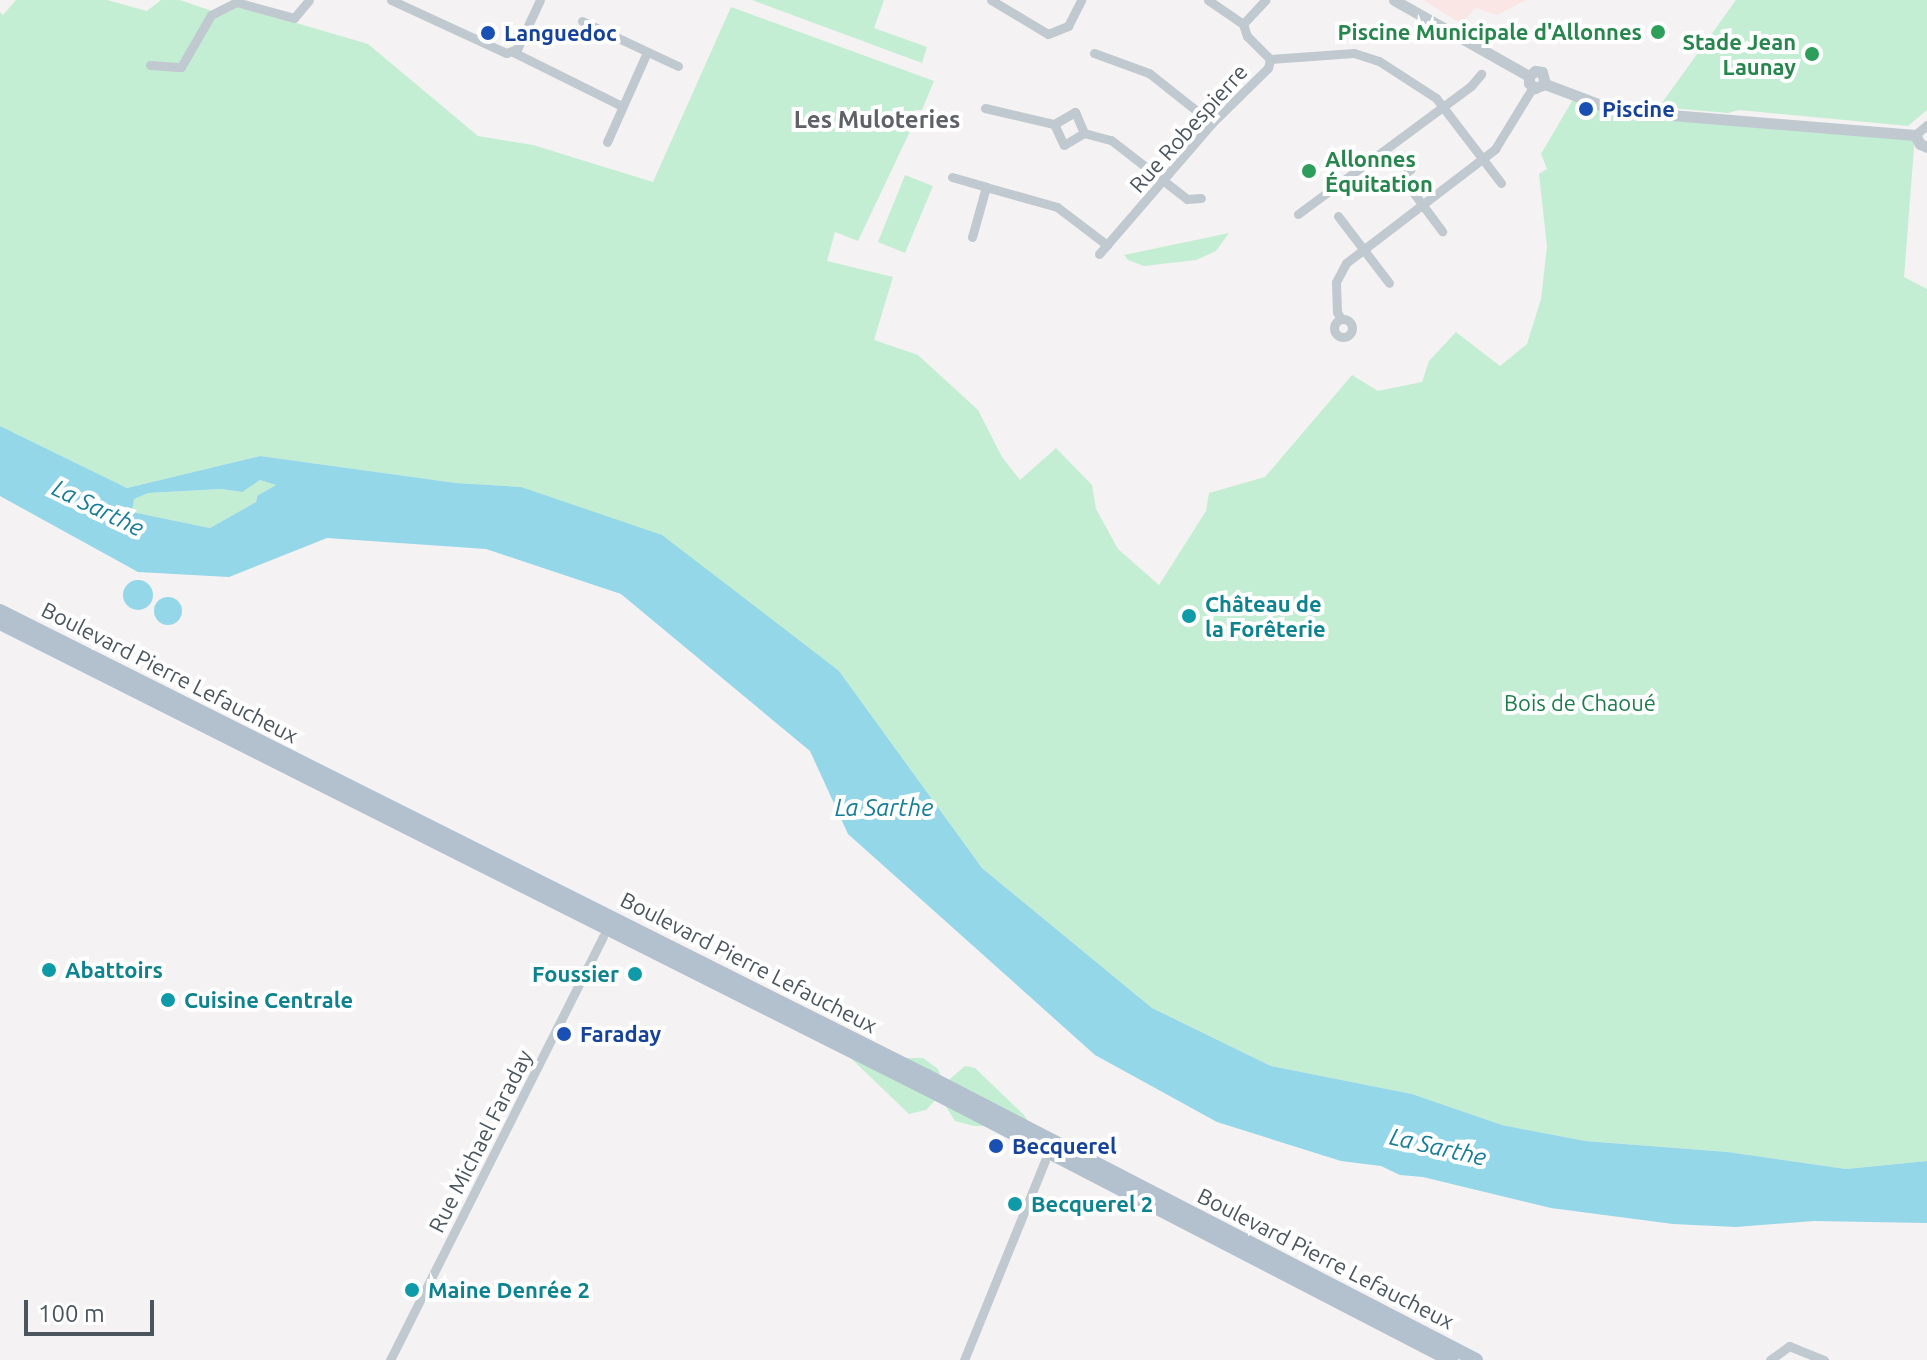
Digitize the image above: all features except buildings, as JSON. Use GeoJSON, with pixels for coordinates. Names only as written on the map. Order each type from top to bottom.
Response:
{"type":"FeatureCollection","features":[{"type":"Feature","properties":{"kind":"main road","name":"Boulevard Pierre Lefaucheux"},"geometry":{"type":"LineString","coordinates":[[1,614],[1476,1360]]}},
{"type":"Feature","properties":{"kind":"main road","name":"Boulevard Pierre Lefaucheux"},"geometry":{"type":"LineString","coordinates":[[942,1090],[1451,1360]]}},
{"type":"Feature","properties":{"kind":"street"},"geometry":{"type":"LineString","coordinates":[[150,65],[181,67],[211,15],[236,2],[294,18],[309,0]]}},
{"type":"Feature","properties":{"kind":"street"},"geometry":{"type":"LineString","coordinates":[[391,0],[506,53],[513,52],[622,106]]}},
{"type":"Feature","properties":{"kind":"street"},"geometry":{"type":"LineString","coordinates":[[513,52],[540,0]]}},
{"type":"Feature","properties":{"kind":"street"},"geometry":{"type":"LineString","coordinates":[[991,0],[1048,34],[1068,26],[1081,0]]}},
{"type":"Feature","properties":{"kind":"street"},"geometry":{"type":"LineString","coordinates":[[1208,0],[1243,24],[1247,36],[1270,59]]}},
{"type":"Feature","properties":{"kind":"street"},"geometry":{"type":"LineString","coordinates":[[1243,24],[1265,0]]}},
{"type":"Feature","properties":{"kind":"street"},"geometry":{"type":"LineString","coordinates":[[1394,0],[1535,82],[1601,105],[1659,114],[1915,135],[1927,125]]}},
{"type":"Feature","properties":{"kind":"street"},"geometry":{"type":"LineString","coordinates":[[582,21],[678,66]]}},
{"type":"Feature","properties":{"kind":"street"},"geometry":{"type":"LineString","coordinates":[[607,142],[647,52]]}},
{"type":"Feature","properties":{"kind":"street"},"geometry":{"type":"LineString","coordinates":[[1094,53],[1149,73],[1212,123]]}},
{"type":"Feature","properties":{"kind":"street","name":"Rue Robespierre"},"geometry":{"type":"LineString","coordinates":[[1099,254],[1212,123],[1268,68],[1270,59],[1362,54],[1379,61],[1436,98],[1501,183]]}},
{"type":"Feature","properties":{"kind":"street"},"geometry":{"type":"LineString","coordinates":[[1298,214],[1443,107],[1481,74]]}},
{"type":"Feature","properties":{"kind":"street"},"geometry":{"type":"LineString","coordinates":[[1341,319],[1337,312],[1336,282],[1346,263],[1503,142],[1535,82]]}},
{"type":"Feature","properties":{"kind":"street"},"geometry":{"type":"LineString","coordinates":[[985,108],[1054,124],[1075,112],[1084,133],[1124,147],[1187,199],[1201,198]]}},
{"type":"Feature","properties":{"kind":"street"},"geometry":{"type":"LineString","coordinates":[[1054,124],[1064,145],[1084,133]]}},
{"type":"Feature","properties":{"kind":"street"},"geometry":{"type":"LineString","coordinates":[[1915,135],[1920,144],[1927,147]]}},
{"type":"Feature","properties":{"kind":"street"},"geometry":{"type":"LineString","coordinates":[[1391,183],[1411,169]]}},
{"type":"Feature","properties":{"kind":"street"},"geometry":{"type":"LineString","coordinates":[[1401,176],[1442,231]]}},
{"type":"Feature","properties":{"kind":"street"},"geometry":{"type":"LineString","coordinates":[[952,177],[1057,207],[1107,245]]}},
{"type":"Feature","properties":{"kind":"street"},"geometry":{"type":"LineString","coordinates":[[972,237],[986,187]]}},
{"type":"Feature","properties":{"kind":"street"},"geometry":{"type":"LineString","coordinates":[[1338,216],[1389,283]]}},
{"type":"Feature","properties":{"kind":"street","name":"Rue Michael Faraday"},"geometry":{"type":"LineString","coordinates":[[390,1360],[603,937]]}},
{"type":"Feature","properties":{"kind":"street"},"geometry":{"type":"LineString","coordinates":[[964,1360],[1045,1161]]}},
{"type":"Feature","properties":{"kind":"street"},"geometry":{"type":"LineString","coordinates":[[1770,1360],[1789,1346],[1824,1360]]}},
{"type":"Feature","properties":{"kind":"shaded area"},"geometry":{"type":"Polygon","coordinates":[[[1423,0],[1527,0],[1497,15],[1475,8],[1462,24],[1423,0]]]}},
{"type":"Feature","properties":{"kind":"green space","name":"Bois de Chaoué"},"geometry":{"type":"Polygon","coordinates":[[[16,0],[107,0],[147,11],[161,0],[180,0],[212,11],[228,3],[368,44],[478,136],[533,145],[653,182],[731,7],[934,81],[922,110],[915,110],[913,125],[858,241],[835,232],[827,261],[893,277],[874,340],[918,355],[978,410],[1002,457],[1020,480],[1056,448],[1092,485],[1096,509],[1118,549],[1159,585],[1206,511],[1209,493],[1265,477],[1352,375],[1378,391],[1422,382],[1429,361],[1456,332],[1500,366],[1527,344],[1541,299],[1547,247],[1539,174],[1547,169],[1541,154],[1575,96],[1601,105],[1915,135],[1904,277],[1927,289],[1927,1161],[1846,1169],[1728,1152],[1585,1141],[1502,1125],[1412,1094],[1271,1066],[1152,1008],[982,868],[839,671],[521,487],[456,483],[260,456],[127,488],[0,426],[0,12],[3,15],[16,0]]]}},
{"type":"Feature","properties":{"kind":"green space"},"geometry":{"type":"Polygon","coordinates":[[[752,0],[884,0],[874,28],[927,47],[922,63],[752,0]]]}},
{"type":"Feature","properties":{"kind":"green space","name":"Stade Jean Launay"},"geometry":{"type":"Polygon","coordinates":[[[1736,0],[1927,0],[1927,110],[1908,126],[1739,110],[1728,113],[1659,107],[1736,0]]]}},
{"type":"Feature","properties":{"kind":"green space"},"geometry":{"type":"Polygon","coordinates":[[[905,175],[933,186],[905,253],[878,242],[905,175]]]}},
{"type":"Feature","properties":{"kind":"green space"},"geometry":{"type":"Polygon","coordinates":[[[1229,233],[1216,251],[1196,260],[1144,266],[1128,260],[1124,255],[1229,233]]]}},
{"type":"Feature","properties":{"kind":"green space"},"geometry":{"type":"Polygon","coordinates":[[[260,480],[276,485],[256,497],[256,502],[210,528],[132,512],[133,499],[148,493],[221,489],[241,492],[260,480]]]}},
{"type":"Feature","properties":{"kind":"green space"},"geometry":{"type":"Polygon","coordinates":[[[835,1043],[998,1126],[974,1126],[955,1121],[939,1096],[926,1110],[909,1114],[835,1043]]]}},
{"type":"Feature","properties":{"kind":"green space"},"geometry":{"type":"Polygon","coordinates":[[[892,1058],[923,1058],[938,1069],[944,1084],[965,1066],[975,1068],[1024,1115],[1036,1133],[892,1058]]]}},
{"type":"Feature","properties":{"kind":"water","name":"La Sarthe"},"geometry":{"type":"Polygon","coordinates":[[[0,426],[127,488],[260,456],[456,483],[521,487],[662,535],[839,671],[982,868],[1152,1008],[1271,1066],[1412,1094],[1502,1125],[1585,1141],[1728,1152],[1846,1169],[1927,1161],[1927,1223],[1814,1221],[1736,1227],[1673,1224],[1551,1208],[1423,1177],[1400,1175],[1381,1166],[1341,1161],[1217,1122],[1095,1055],[848,834],[810,751],[621,594],[486,549],[327,538],[229,577],[138,572],[0,496],[0,426]],[[260,480],[242,492],[221,489],[148,493],[134,499],[132,512],[210,528],[256,502],[257,496],[276,485],[260,480]]]}},
{"type":"Feature","properties":{"kind":"water"},"geometry":{"type":"Polygon","coordinates":[[[138,580],[149,584],[153,595],[149,606],[138,610],[127,606],[123,595],[127,584],[138,580]]]}},
{"type":"Feature","properties":{"kind":"water"},"geometry":{"type":"Polygon","coordinates":[[[168,597],[178,601],[182,611],[178,621],[168,625],[158,621],[154,611],[158,601],[168,597]]]}},
{"type":"Feature","properties":{"kind":"place","name":"Piscine Municipale d'Allonnes"},"geometry":{"type":"Point","coordinates":[1658,32]}},
{"type":"Feature","properties":{"kind":"place","name":"Languedoc"},"geometry":{"type":"Point","coordinates":[488,33]}},
{"type":"Feature","properties":{"kind":"place","name":"Stade Jean Launay"},"geometry":{"type":"Point","coordinates":[1812,54]}},
{"type":"Feature","properties":{"kind":"place","name":"Piscine"},"geometry":{"type":"Point","coordinates":[1586,109]}},
{"type":"Feature","properties":{"kind":"place","name":"Allonnes Équitation"},"geometry":{"type":"Point","coordinates":[1309,171]}},
{"type":"Feature","properties":{"kind":"place","name":"Château de la Forêterie"},"geometry":{"type":"Point","coordinates":[1189,616]}},
{"type":"Feature","properties":{"kind":"place","name":"Abattoirs"},"geometry":{"type":"Point","coordinates":[49,970]}},
{"type":"Feature","properties":{"kind":"place","name":"Foussier"},"geometry":{"type":"Point","coordinates":[635,974]}},
{"type":"Feature","properties":{"kind":"place","name":"Cuisine Centrale"},"geometry":{"type":"Point","coordinates":[168,1000]}},
{"type":"Feature","properties":{"kind":"place","name":"Faraday"},"geometry":{"type":"Point","coordinates":[564,1034]}},
{"type":"Feature","properties":{"kind":"place","name":"Becquerel"},"geometry":{"type":"Point","coordinates":[996,1146]}},
{"type":"Feature","properties":{"kind":"place","name":"Becquerel 2"},"geometry":{"type":"Point","coordinates":[1015,1204]}},
{"type":"Feature","properties":{"kind":"place","name":"Maine Denrée 2"},"geometry":{"type":"Point","coordinates":[412,1290]}},
{"type":"Feature","properties":{"kind":"district","name":"Les Muloteries"},"geometry":{"type":"Point","coordinates":[877,120]}}]}
